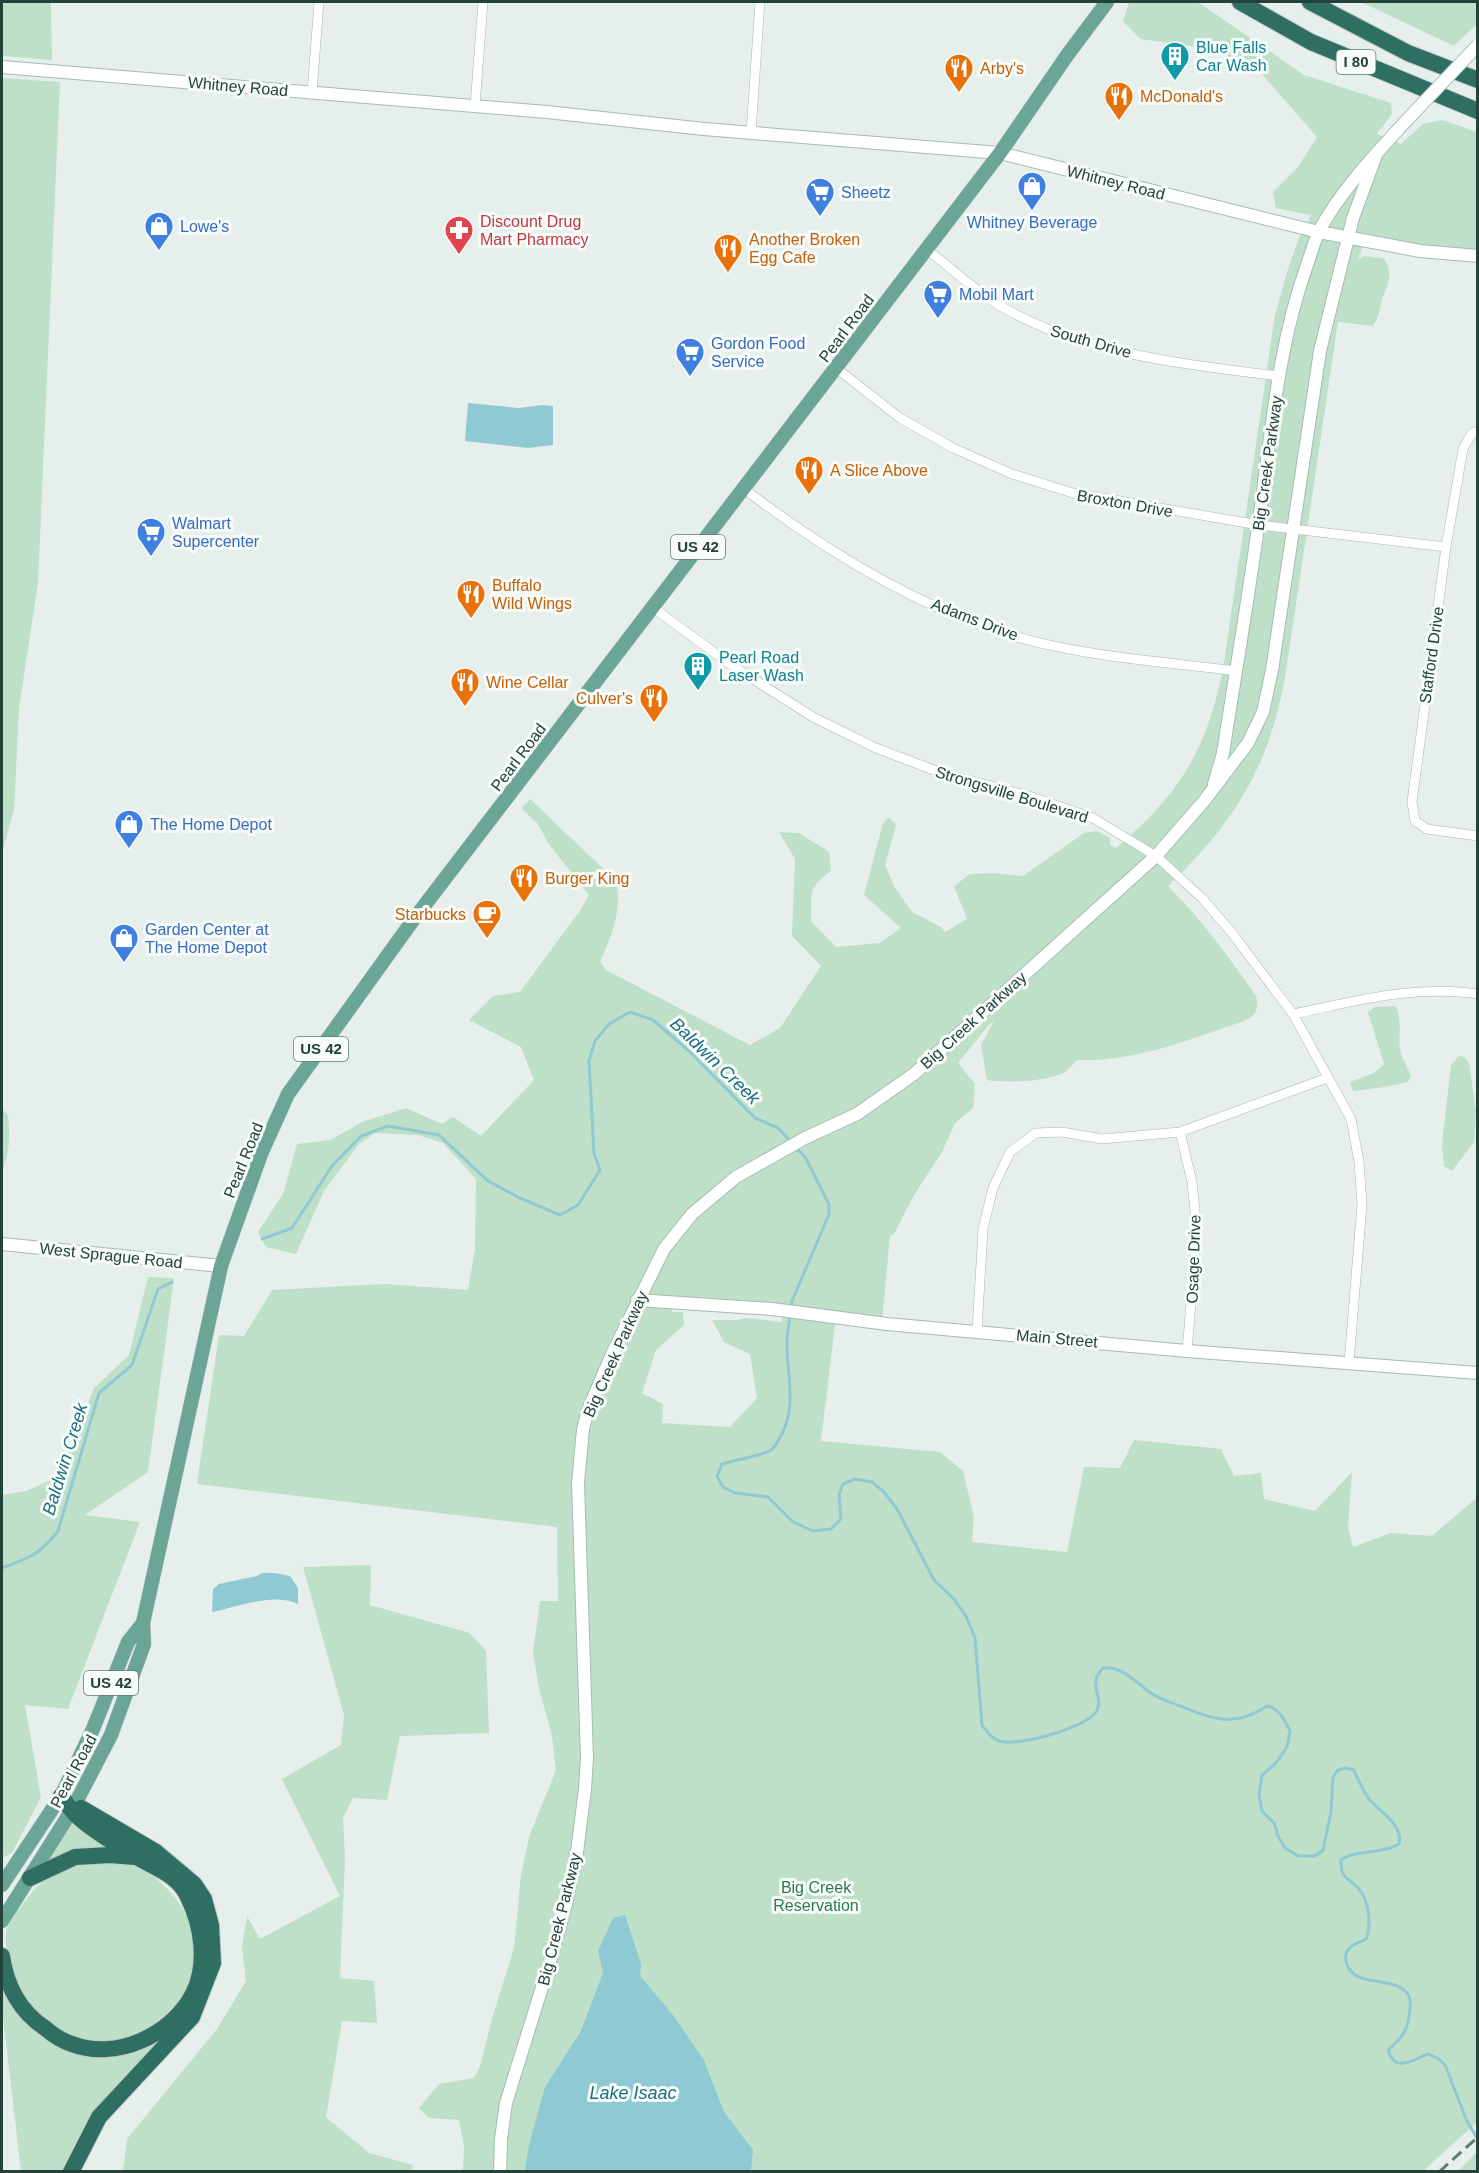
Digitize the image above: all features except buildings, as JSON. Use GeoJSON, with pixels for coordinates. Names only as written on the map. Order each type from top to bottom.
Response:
{"type":"FeatureCollection","features":[{"type":"Feature","properties":{"kind":"highway","name":"I 80"},"geometry":{"type":"LineString","coordinates":[[1240,2],[1311,42],[1478,111]]}},
{"type":"Feature","properties":{"kind":"highway","name":"I 80"},"geometry":{"type":"LineString","coordinates":[[1310,2],[1408,53],[1478,80]]}},
{"type":"Feature","properties":{"kind":"highway"},"geometry":{"type":"LineString","coordinates":[[2,1956],[4,1973],[13,1994],[33,2021],[59,2039],[74,2045],[109,2050],[128,2046],[157,2032],[178,2015],[193,1993],[200,1965],[202,1944],[188,1895],[168,1874],[136,1857],[79,1818],[69,1803]]}},
{"type":"Feature","properties":{"kind":"highway"},"geometry":{"type":"LineString","coordinates":[[69,1803],[156,1852],[195,1884],[204,1899],[212,1925],[214,1944],[211,1971],[192,2017],[99,2117],[71,2172]]}},
{"type":"Feature","properties":{"kind":"highway"},"geometry":{"type":"LineString","coordinates":[[30,1878],[75,1857],[110,1855],[136,1857]]}},
{"type":"Feature","properties":{"kind":"main road","name":"Pearl Road"},"geometry":{"type":"LineString","coordinates":[[2,1920],[30,1878],[69,1803],[111,1735],[144,1644],[143,1623],[221,1266],[261,1154],[288,1094],[411,923],[1000,153],[1107,2]]}},
{"type":"Feature","properties":{"kind":"main road","name":"Pearl Road"},"geometry":{"type":"LineString","coordinates":[[2,1885],[69,1803]]}},
{"type":"Feature","properties":{"kind":"street"},"geometry":{"type":"LineString","coordinates":[[312,92],[319,2]]}},
{"type":"Feature","properties":{"kind":"street"},"geometry":{"type":"LineString","coordinates":[[475,106],[483,2]]}},
{"type":"Feature","properties":{"kind":"street"},"geometry":{"type":"LineString","coordinates":[[751,132],[760,2]]}},
{"type":"Feature","properties":{"kind":"street","name":"Big Creek Parkway"},"geometry":{"type":"LineString","coordinates":[[1212,791],[1223,753],[1259,525],[1279,376],[1288,325],[1301,282],[1319,232],[1347,190],[1406,121],[1478,45]]}},
{"type":"Feature","properties":{"kind":"street","name":"Whitney Road"},"geometry":{"type":"LineString","coordinates":[[2,67],[1000,153],[1319,232],[1420,251],[1478,256]]}},
{"type":"Feature","properties":{"kind":"street","name":"Big Creek Parkway"},"geometry":{"type":"LineString","coordinates":[[500,2172],[501,2139],[506,2103],[566,1904],[577,1852],[585,1789],[578,1483],[582,1432],[588,1410],[637,1300],[664,1249],[692,1214],[736,1176],[805,1137],[857,1114],[914,1074],[1156,856],[1212,791],[1248,743],[1263,712],[1320,351],[1347,238],[1365,179],[1376,155]]}},
{"type":"Feature","properties":{"kind":"street","name":"South Drive"},"geometry":{"type":"LineString","coordinates":[[926,249],[1000,306],[1052,332],[1102,348],[1180,364],[1279,376]]}},
{"type":"Feature","properties":{"kind":"street","name":"Broxton Drive"},"geometry":{"type":"LineString","coordinates":[[836,368],[900,418],[953,448],[1012,474],[1073,494],[1293,530],[1446,547]]}},
{"type":"Feature","properties":{"kind":"street","name":"Stafford Drive"},"geometry":{"type":"LineString","coordinates":[[1478,431],[1472,433],[1463,449],[1446,547],[1412,802],[1414,821],[1427,830],[1478,836]]}},
{"type":"Feature","properties":{"kind":"street","name":"Adams Drive"},"geometry":{"type":"LineString","coordinates":[[743,488],[795,527],[886,582],[998,631],[1103,654],[1236,671]]}},
{"type":"Feature","properties":{"kind":"street","name":"Strongsville Boulevard"},"geometry":{"type":"LineString","coordinates":[[652,607],[734,667],[813,717],[866,743],[939,772],[1029,796],[1093,818],[1156,856],[1202,898],[1232,933],[1293,1014],[1351,1119],[1359,1162],[1362,1204],[1349,1363]]}},
{"type":"Feature","properties":{"kind":"street"},"geometry":{"type":"LineString","coordinates":[[1293,1014],[1388,995],[1428,991],[1478,994]]}},
{"type":"Feature","properties":{"kind":"street"},"geometry":{"type":"LineString","coordinates":[[977,1331],[983,1229],[993,1188],[1011,1152],[1036,1133],[1062,1132],[1102,1139],[1180,1132],[1327,1078]]}},
{"type":"Feature","properties":{"kind":"street","name":"Osage Drive"},"geometry":{"type":"LineString","coordinates":[[1180,1132],[1192,1182],[1197,1231],[1187,1351]]}},
{"type":"Feature","properties":{"kind":"street","name":"West Sprague Road"},"geometry":{"type":"LineString","coordinates":[[2,1244],[221,1266]]}},
{"type":"Feature","properties":{"kind":"street","name":"Main Street"},"geometry":{"type":"LineString","coordinates":[[637,1300],[772,1309],[887,1324],[1187,1351],[1478,1373]]}},
{"type":"Feature","properties":{"kind":"green space"},"geometry":{"type":"Polygon","coordinates":[[[2,2],[51,2],[52,60],[2,56],[2,2]]]}},
{"type":"Feature","properties":{"kind":"green space","name":"Big Creek Reservation"},"geometry":{"type":"Polygon","coordinates":[[[1129,2],[1198,2],[1304,75],[1391,103],[1392,114],[1377,134],[1401,144],[1423,124],[1442,120],[1477,132],[1478,249],[1475,249],[1474,255],[1365,240],[1358,259],[1365,256],[1383,258],[1390,274],[1373,326],[1338,322],[1285,678],[1269,740],[1258,767],[1230,816],[1212,840],[1168,886],[1215,939],[1256,996],[1255,1013],[1240,1022],[1168,1046],[1114,1058],[1077,1060],[1063,1073],[1025,1081],[987,1080],[981,1045],[994,1021],[987,1027],[958,1063],[975,1084],[973,1108],[955,1123],[942,1152],[914,1195],[894,1234],[890,1236],[882,1321],[836,1318],[821,1441],[940,1452],[963,1471],[974,1517],[972,1542],[1067,1552],[1084,1467],[1120,1468],[1134,1440],[1221,1449],[1234,1476],[1261,1473],[1264,1499],[1315,1511],[1352,1472],[1348,1527],[1353,1547],[1391,1533],[1432,1536],[1474,1500],[1477,1500],[1477,2122],[1422,2172],[463,2171],[464,2147],[459,2120],[429,2118],[419,2108],[439,2084],[474,2078],[480,2067],[514,1948],[521,1875],[529,1837],[556,1770],[552,1736],[539,1688],[533,1652],[540,1601],[558,1601],[557,1527],[197,1484],[219,1335],[244,1336],[272,1290],[385,1284],[468,1290],[475,1249],[476,1179],[443,1143],[418,1135],[375,1133],[359,1144],[324,1191],[296,1254],[266,1247],[258,1232],[283,1194],[297,1144],[330,1140],[362,1122],[406,1108],[442,1124],[453,1117],[481,1136],[534,1080],[521,1047],[469,1020],[493,996],[520,992],[589,895],[548,843],[537,823],[521,808],[530,799],[615,880],[618,901],[615,922],[600,962],[606,970],[750,1045],[780,1028],[821,966],[792,936],[795,859],[779,832],[799,833],[829,852],[831,871],[818,882],[812,892],[811,921],[836,947],[880,943],[901,928],[864,895],[883,823],[889,817],[896,825],[885,865],[894,886],[912,912],[941,927],[945,932],[967,919],[954,886],[970,874],[992,873],[1023,876],[1084,833],[1097,831],[1110,838],[1110,845],[1116,848],[1157,809],[1187,769],[1208,724],[1223,669],[1275,315],[1304,224],[1307,225],[1311,215],[1276,208],[1273,192],[1298,167],[1317,137],[1255,66],[1193,46],[1140,39],[1123,21],[1129,2]],[[673,1303],[672,1312],[683,1312],[684,1325],[656,1350],[642,1393],[663,1404],[662,1423],[730,1427],[757,1398],[750,1354],[724,1342],[712,1320],[746,1318],[782,1322],[783,1313],[673,1303]]]}},
{"type":"Feature","properties":{"kind":"green space"},"geometry":{"type":"Polygon","coordinates":[[[1361,2],[1477,2],[1477,27],[1475,26],[1454,46],[1361,2]]]}},
{"type":"Feature","properties":{"kind":"green space"},"geometry":{"type":"Polygon","coordinates":[[[2,78],[60,82],[38,583],[19,708],[14,810],[2,852],[2,78]]]}},
{"type":"Feature","properties":{"kind":"green space"},"geometry":{"type":"Polygon","coordinates":[[[1395,1006],[1400,1021],[1401,1052],[1411,1076],[1408,1082],[1353,1091],[1350,1082],[1374,1073],[1384,1064],[1368,1012],[1375,1007],[1395,1006]]]}},
{"type":"Feature","properties":{"kind":"green space"},"geometry":{"type":"Polygon","coordinates":[[[1459,1056],[1465,1057],[1469,1063],[1476,1111],[1474,1142],[1452,1171],[1444,1166],[1442,1144],[1451,1065],[1459,1056]]]}},
{"type":"Feature","properties":{"kind":"green space"},"geometry":{"type":"Polygon","coordinates":[[[2,1109],[8,1115],[9,1136],[7,1157],[2,1171],[2,1109]]]}},
{"type":"Feature","properties":{"kind":"green space"},"geometry":{"type":"Polygon","coordinates":[[[148,1277],[174,1278],[148,1472],[85,1515],[140,1522],[68,1709],[25,1705],[41,1797],[12,1853],[2,1858],[2,1495],[26,1491],[60,1476],[94,1388],[129,1355],[148,1277]]]}},
{"type":"Feature","properties":{"kind":"green space"},"geometry":{"type":"Polygon","coordinates":[[[371,1565],[370,1605],[470,1633],[486,1651],[489,1733],[400,1736],[387,1800],[353,1798],[343,1818],[345,1859],[340,1978],[374,1981],[377,2023],[342,2021],[326,2117],[369,2153],[413,2165],[411,2171],[123,2171],[127,2139],[217,2029],[246,1981],[242,1946],[247,1916],[260,1939],[340,1896],[282,1779],[341,1745],[344,1715],[303,1567],[371,1565]]]}},
{"type":"Feature","properties":{"kind":"green space"},"geometry":{"type":"Polygon","coordinates":[[[69,1823],[109,1846],[44,1865],[69,1823]]]}},
{"type":"Feature","properties":{"kind":"green space"},"geometry":{"type":"Polygon","coordinates":[[[82,1861],[122,1864],[150,1872],[172,1893],[187,1916],[192,1929],[195,1942],[194,1969],[180,2000],[162,2022],[148,2032],[133,2038],[99,2043],[82,2041],[51,2028],[29,2005],[9,1961],[6,1933],[18,1910],[45,1880],[65,1867],[82,1861]]]}},
{"type":"Feature","properties":{"kind":"green space"},"geometry":{"type":"Polygon","coordinates":[[[4,1983],[85,2053],[174,2026],[67,2171],[21,2171],[2,2009],[4,1983]]]}},
{"type":"Feature","properties":{"kind":"green space"},"geometry":{"type":"Polygon","coordinates":[[[1477,2152],[1477,2171],[1459,2170],[1477,2152]]]}},
{"type":"Feature","properties":{"kind":"water"},"geometry":{"type":"Polygon","coordinates":[[[468,403],[519,408],[553,406],[553,445],[528,448],[465,441],[468,403]]]}},
{"type":"Feature","properties":{"kind":"water"},"geometry":{"type":"Polygon","coordinates":[[[262,1573],[290,1576],[298,1588],[298,1604],[278,1599],[267,1600],[212,1612],[213,1589],[219,1584],[262,1573]]]}},
{"type":"Feature","properties":{"kind":"water","name":"Lake Isaac"},"geometry":{"type":"Polygon","coordinates":[[[625,1915],[641,1964],[640,1976],[673,2015],[704,2060],[724,2112],[753,2150],[751,2171],[525,2171],[529,2145],[545,2087],[581,2031],[603,1973],[598,1951],[613,1918],[625,1915]]]}},
{"type":"Feature","properties":{"kind":"waterway","name":"Baldwin Creek"},"geometry":{"type":"LineString","coordinates":[[262,1239],[292,1228],[332,1166],[361,1136],[388,1126],[439,1135],[488,1181],[560,1215],[578,1205],[600,1170],[594,1153],[589,1061],[595,1041],[609,1024],[630,1012],[653,1020],[689,1051],[755,1118],[778,1128],[791,1142]]}},
{"type":"Feature","properties":{"kind":"waterway","name":"Baldwin Creek"},"geometry":{"type":"LineString","coordinates":[[791,1309],[792,1301],[829,1214],[829,1204],[805,1157],[795,1147]]}},
{"type":"Feature","properties":{"kind":"waterway","name":"Baldwin Creek"},"geometry":{"type":"LineString","coordinates":[[2,1568],[33,1555],[58,1531],[99,1393],[132,1365],[158,1289],[172,1282]]}},
{"type":"Feature","properties":{"kind":"waterway","name":"Baldwin Creek"},"geometry":{"type":"LineString","coordinates":[[790,1315],[787,1336],[790,1406],[785,1428],[771,1450],[722,1464],[717,1476],[723,1487],[735,1493],[768,1497],[793,1522],[813,1531],[831,1529],[841,1519],[839,1495],[843,1484],[855,1479],[872,1482],[884,1492],[897,1509],[934,1580],[953,1598],[966,1616],[975,1638],[982,1725],[996,1740],[1008,1742],[1035,1739],[1065,1730],[1089,1718],[1098,1708],[1096,1678],[1103,1668],[1123,1672],[1161,1699],[1214,1718],[1245,1717],[1267,1706],[1271,1707],[1281,1715],[1290,1731],[1287,1747],[1276,1763],[1262,1775],[1259,1795],[1262,1811],[1274,1823],[1285,1848],[1298,1856],[1315,1856],[1323,1850],[1331,1812],[1333,1777],[1338,1770],[1346,1768],[1354,1770],[1369,1799],[1390,1819],[1398,1831],[1399,1844],[1384,1850],[1354,1854],[1341,1860],[1343,1874],[1358,1888],[1365,1899],[1369,1919],[1366,1939],[1349,1949],[1346,1961],[1356,1976],[1393,1984],[1408,1994],[1410,2005],[1407,2027],[1388,2050],[1391,2057],[1400,2063],[1428,2054],[1439,2059],[1445,2065],[1467,2121],[1478,2140]]}},
{"type":"Feature","properties":{"kind":"railway"},"geometry":{"type":"LineString","coordinates":[[1439,2172],[1478,2137]]}},
{"type":"Feature","properties":{"kind":"place","name":"Blue Falls Car Wash"},"geometry":{"type":"Point","coordinates":[1175,82]}},
{"type":"Feature","properties":{"kind":"place","name":"Arby's"},"geometry":{"type":"Point","coordinates":[959,94]}},
{"type":"Feature","properties":{"kind":"place","name":"McDonald's"},"geometry":{"type":"Point","coordinates":[1119,122]}},
{"type":"Feature","properties":{"kind":"place","name":"Whitney Beverage"},"geometry":{"type":"Point","coordinates":[1032,212]}},
{"type":"Feature","properties":{"kind":"place","name":"Sheetz"},"geometry":{"type":"Point","coordinates":[820,218]}},
{"type":"Feature","properties":{"kind":"place","name":"Lowe's"},"geometry":{"type":"Point","coordinates":[159,252]}},
{"type":"Feature","properties":{"kind":"place","name":"Discount Drug Mart Pharmacy"},"geometry":{"type":"Point","coordinates":[459,256]}},
{"type":"Feature","properties":{"kind":"place","name":"Another Broken Egg Cafe"},"geometry":{"type":"Point","coordinates":[728,274]}},
{"type":"Feature","properties":{"kind":"place","name":"Mobil Mart"},"geometry":{"type":"Point","coordinates":[938,320]}},
{"type":"Feature","properties":{"kind":"place","name":"Gordon Food Service"},"geometry":{"type":"Point","coordinates":[690,378]}},
{"type":"Feature","properties":{"kind":"place","name":"A Slice Above"},"geometry":{"type":"Point","coordinates":[809,496]}},
{"type":"Feature","properties":{"kind":"place","name":"Walmart Supercenter"},"geometry":{"type":"Point","coordinates":[151,558]}},
{"type":"Feature","properties":{"kind":"place","name":"Buffalo Wild Wings"},"geometry":{"type":"Point","coordinates":[471,620]}},
{"type":"Feature","properties":{"kind":"place","name":"Pearl Road Laser Wash"},"geometry":{"type":"Point","coordinates":[698,692]}},
{"type":"Feature","properties":{"kind":"place","name":"Wine Cellar"},"geometry":{"type":"Point","coordinates":[465,708]}},
{"type":"Feature","properties":{"kind":"place","name":"Culver's"},"geometry":{"type":"Point","coordinates":[654,724]}},
{"type":"Feature","properties":{"kind":"place","name":"The Home Depot"},"geometry":{"type":"Point","coordinates":[129,850]}},
{"type":"Feature","properties":{"kind":"place","name":"Burger King"},"geometry":{"type":"Point","coordinates":[524,904]}},
{"type":"Feature","properties":{"kind":"place","name":"Starbucks"},"geometry":{"type":"Point","coordinates":[487,940]}},
{"type":"Feature","properties":{"kind":"place","name":"Garden Center at The Home Depot"},"geometry":{"type":"Point","coordinates":[124,964]}}]}
